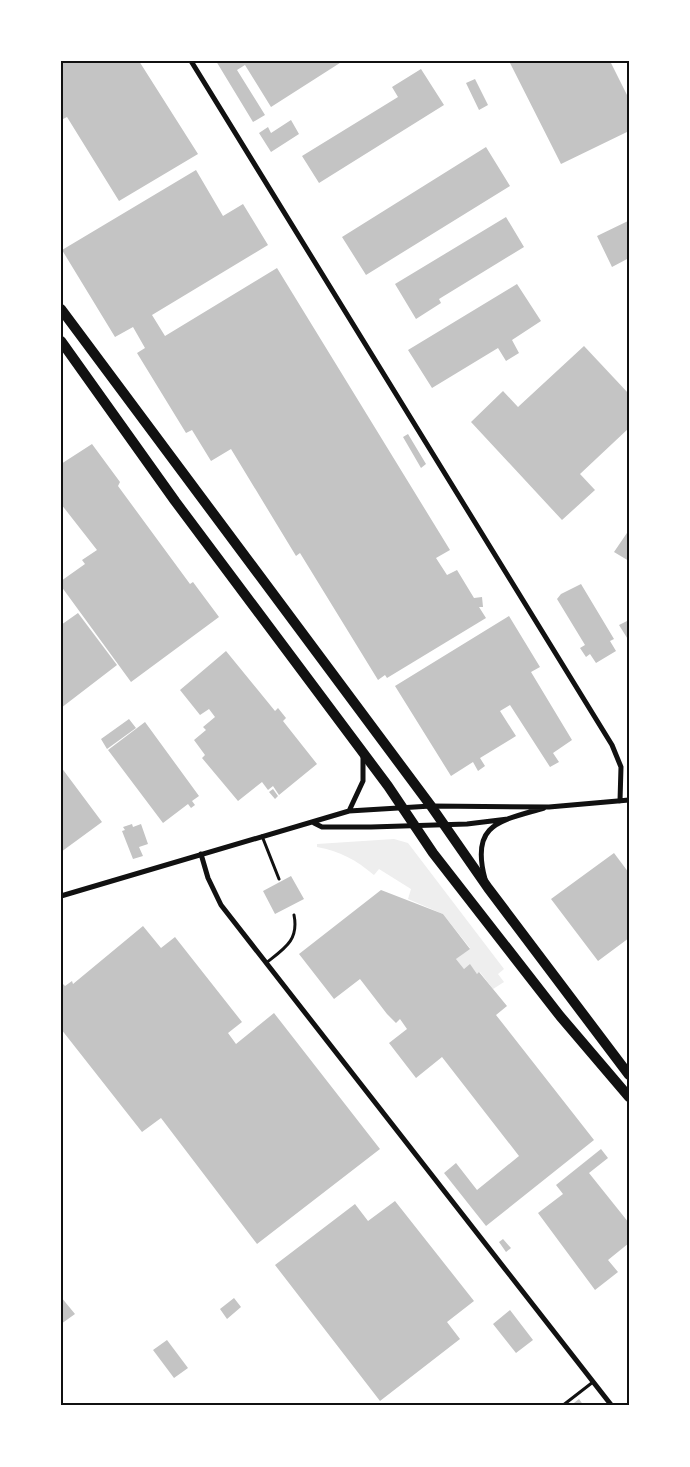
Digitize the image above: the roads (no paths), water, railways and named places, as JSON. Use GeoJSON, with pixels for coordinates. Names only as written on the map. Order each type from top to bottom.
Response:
{"type":"FeatureCollection","features":[{"type":"Feature","properties":{"kind":"main road"},"geometry":{"type":"LineString","coordinates":[[61,309],[431,806],[488,888],[629,1075]]}},
{"type":"Feature","properties":{"kind":"main road"},"geometry":{"type":"LineString","coordinates":[[61,341],[176,501],[363,753],[432,853],[560,1016],[629,1097]]}},
{"type":"Feature","properties":{"kind":"street"},"geometry":{"type":"LineString","coordinates":[[191,61],[612,745],[620,767],[620,801]]}},
{"type":"Feature","properties":{"kind":"street"},"geometry":{"type":"LineString","coordinates":[[349,811],[363,781],[363,753]]}},
{"type":"Feature","properties":{"kind":"street"},"geometry":{"type":"LineString","coordinates":[[61,896],[262,836],[314,823],[349,811],[431,806],[549,807],[629,800]]}},
{"type":"Feature","properties":{"kind":"street"},"geometry":{"type":"LineString","coordinates":[[314,823],[322,827],[467,824],[508,819],[549,807]]}},
{"type":"Feature","properties":{"kind":"street"},"geometry":{"type":"LineString","coordinates":[[488,888],[482,866],[481,844],[489,829],[508,819]]}},
{"type":"Feature","properties":{"kind":"street"},"geometry":{"type":"LineString","coordinates":[[201,854],[208,878],[221,905],[612,1406]]}},
{"type":"Feature","properties":{"kind":"lane"},"geometry":{"type":"LineString","coordinates":[[262,836],[279,879]]}},
{"type":"Feature","properties":{"kind":"lane"},"geometry":{"type":"LineString","coordinates":[[266,963],[294,938],[297,928],[294,915]]}},
{"type":"Feature","properties":{"kind":"lane"},"geometry":{"type":"LineString","coordinates":[[562,1406],[593,1382]]}}]}
